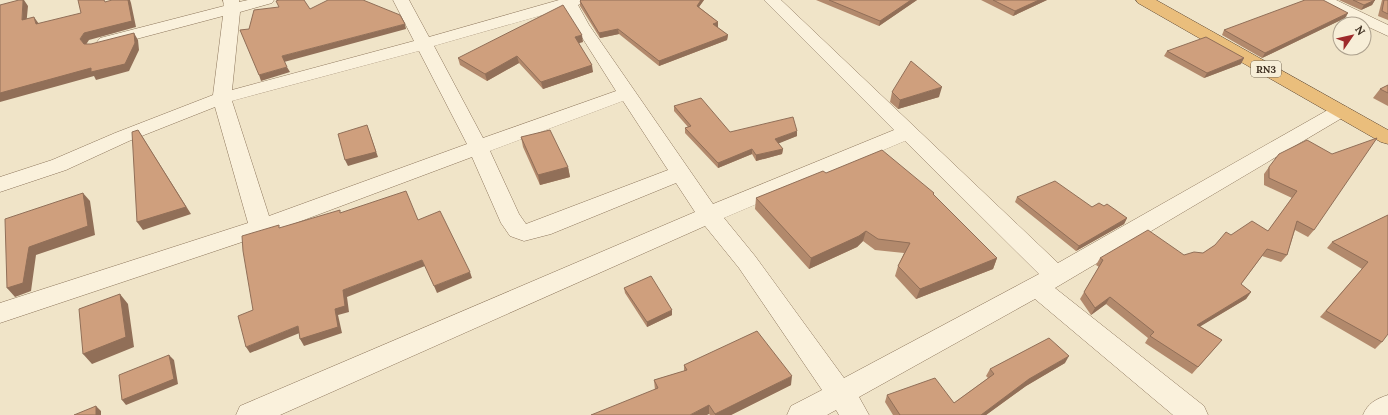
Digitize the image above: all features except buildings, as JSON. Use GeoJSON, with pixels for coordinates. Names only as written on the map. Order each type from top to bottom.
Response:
{"type":"FeatureCollection","features":[{"type":"Feature","properties":{"kind":"highway","name":"RN3"},"geometry":{"type":"LineString","coordinates":[[1144,0],[1388,138]]}},
{"type":"Feature","properties":{"kind":"street"},"geometry":{"type":"LineString","coordinates":[[95,45],[231,4],[266,0]]}},
{"type":"Feature","properties":{"kind":"street"},"geometry":{"type":"LineString","coordinates":[[401,0],[478,147],[509,217],[518,230],[524,233],[543,228],[681,173]]}},
{"type":"Feature","properties":{"kind":"street"},"geometry":{"type":"LineString","coordinates":[[772,0],[908,132],[1046,281],[1194,415]]}},
{"type":"Feature","properties":{"kind":"street"},"geometry":{"type":"LineString","coordinates":[[1323,0],[1388,31]]}},
{"type":"Feature","properties":{"kind":"street"},"geometry":{"type":"LineString","coordinates":[[0,185],[59,165],[122,137],[222,98],[424,44],[571,1],[581,25],[709,215],[747,262],[841,393],[855,415]]}},
{"type":"Feature","properties":{"kind":"street"},"geometry":{"type":"LineString","coordinates":[[231,4],[222,98],[261,227]]}},
{"type":"Feature","properties":{"kind":"street"},"geometry":{"type":"LineString","coordinates":[[0,313],[261,227],[627,93]]}},
{"type":"Feature","properties":{"kind":"street"},"geometry":{"type":"LineString","coordinates":[[800,415],[1046,281],[1340,111]]}},
{"type":"Feature","properties":{"kind":"street"},"geometry":{"type":"LineString","coordinates":[[250,415],[709,215],[908,132]]}},
{"type":"Feature","properties":{"kind":"street"},"geometry":{"type":"LineString","coordinates":[[1377,415],[1388,407]]}}]}
